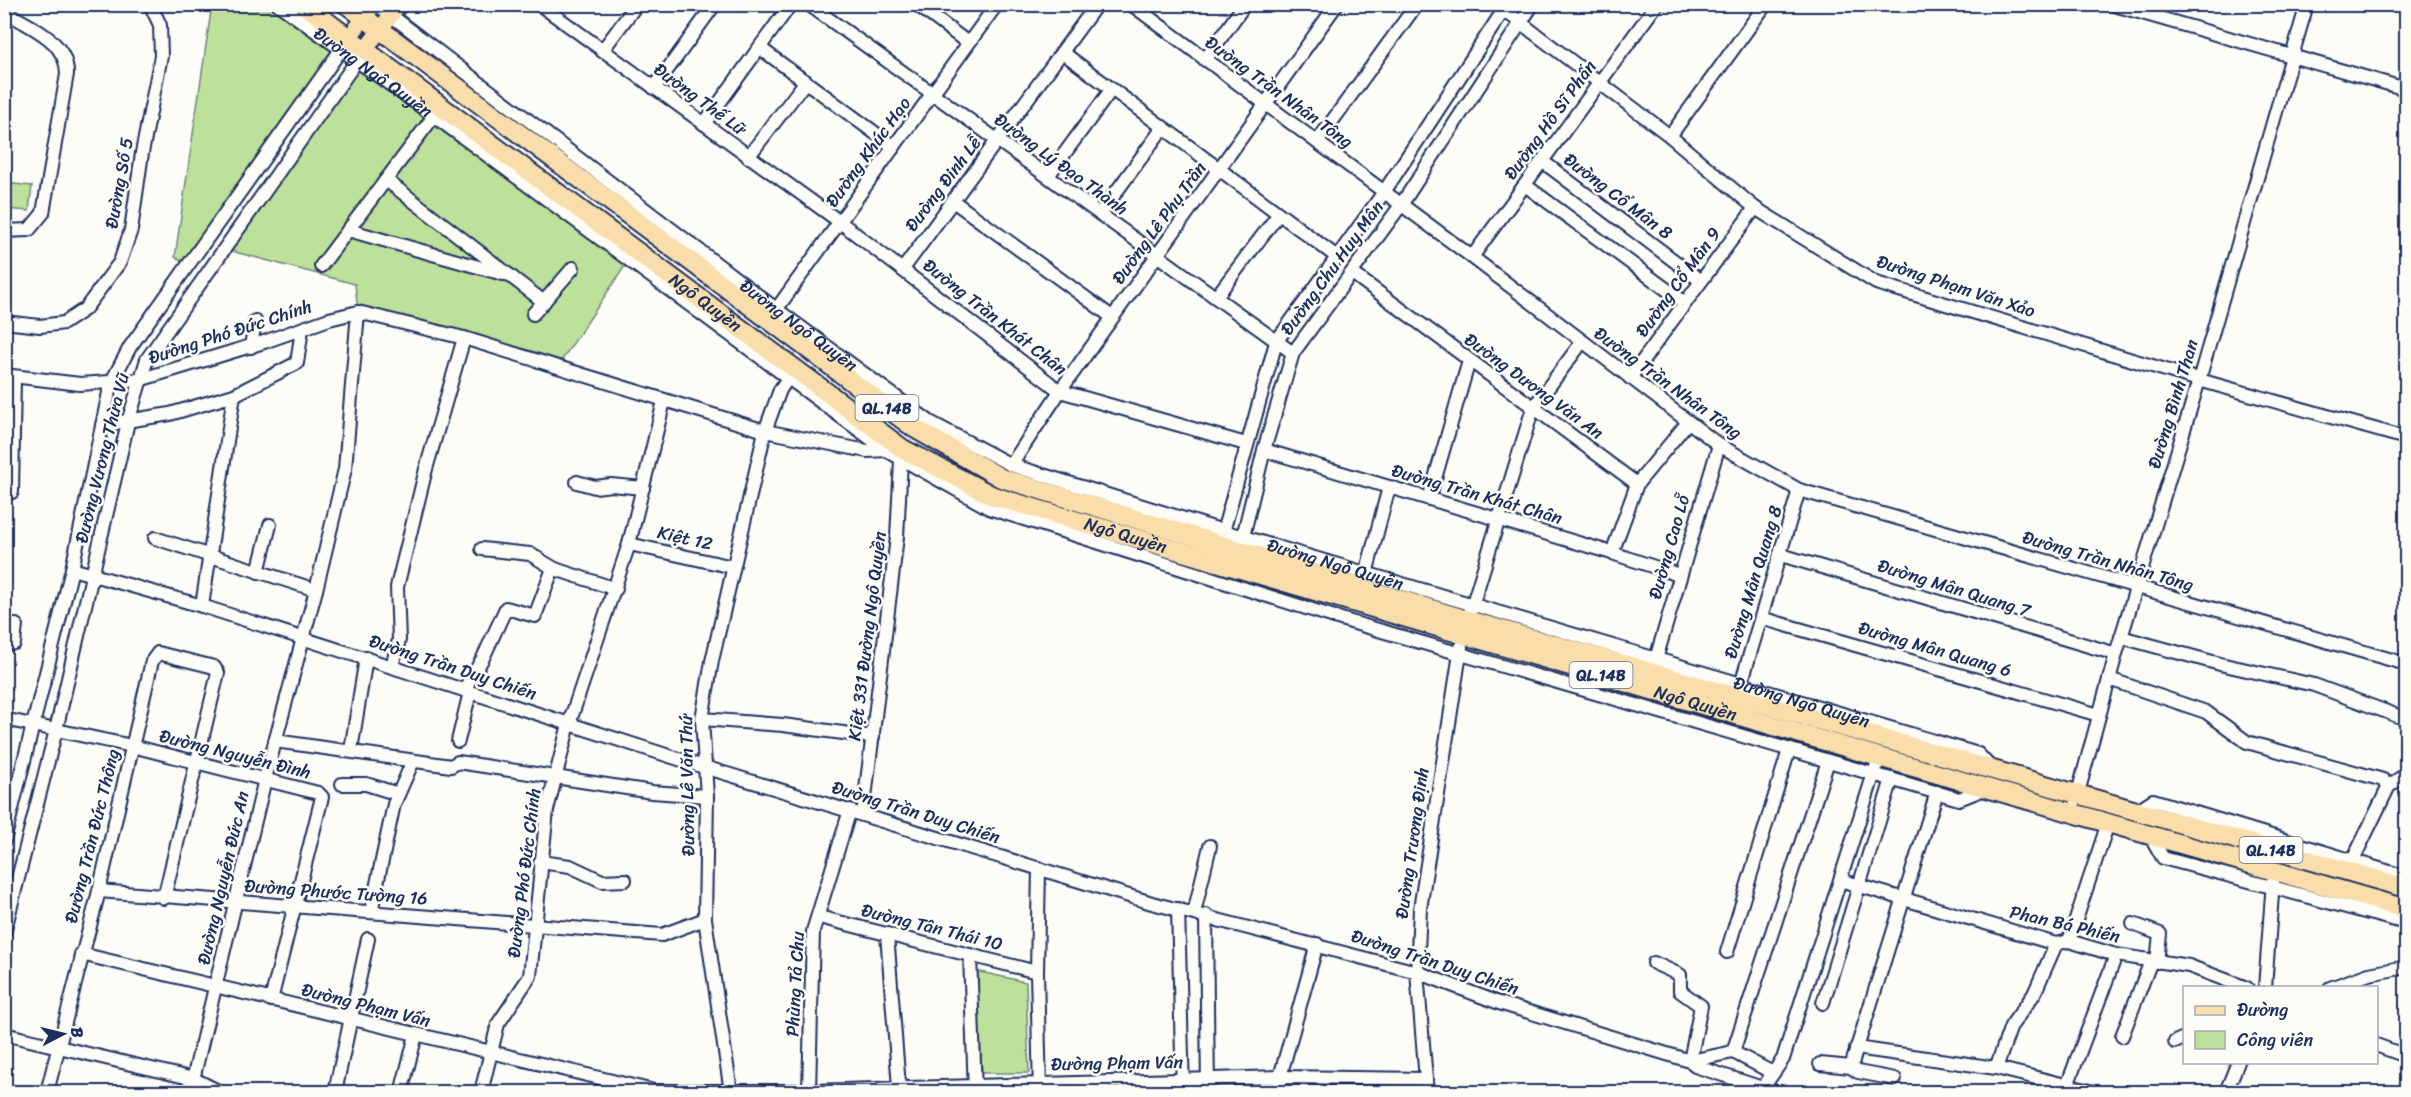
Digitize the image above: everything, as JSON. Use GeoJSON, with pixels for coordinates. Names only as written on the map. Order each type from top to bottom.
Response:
{"type":"FeatureCollection","features":[{"type":"Feature","properties":{"kind":"highway","name":"Ngô Quyền"},"geometry":{"type":"LineString","coordinates":[[303,4],[345,44],[897,454],[993,496],[1234,577],[1468,620],[1995,771]]}},
{"type":"Feature","properties":{"kind":"highway","name":"Ngô Quyền"},"geometry":{"type":"LineString","coordinates":[[346,4],[372,9],[390,17],[914,428],[1001,478],[1241,543],[1468,620],[1876,765],[1987,788],[2073,813]]}},
{"type":"Feature","properties":{"kind":"highway","name":"Đường Ngô Quyền"},"geometry":{"type":"LineString","coordinates":[[1995,771],[2136,811]]}},
{"type":"Feature","properties":{"kind":"highway","name":"QL.14B"},"geometry":{"type":"LineString","coordinates":[[2136,811],[2406,888]]}},
{"type":"Feature","properties":{"kind":"highway","name":"QL.14B"},"geometry":{"type":"LineString","coordinates":[[2073,813],[2150,835],[2273,879],[2406,909]]}},
{"type":"Feature","properties":{"kind":"main road"},"geometry":{"type":"LineString","coordinates":[[345,44],[372,9]]}},
{"type":"Feature","properties":{"kind":"main road"},"geometry":{"type":"LineString","coordinates":[[361,56],[390,17]]}},
{"type":"Feature","properties":{"kind":"street","name":"Đường Số 5"},"geometry":{"type":"LineString","coordinates":[[4,322],[40,326],[64,324],[85,309],[120,262],[131,230],[142,153],[161,56],[160,25],[150,4]]}},
{"type":"Feature","properties":{"kind":"street","name":"Đường Ngô Quyền"},"geometry":{"type":"LineString","coordinates":[[278,4],[345,44]]}},
{"type":"Feature","properties":{"kind":"street","name":"Đường Thế Lữ"},"geometry":{"type":"LineString","coordinates":[[539,4],[840,222]]}},
{"type":"Feature","properties":{"kind":"street"},"geometry":{"type":"LineString","coordinates":[[602,51],[634,9],[620,4]]}},
{"type":"Feature","properties":{"kind":"street"},"geometry":{"type":"LineString","coordinates":[[704,124],[791,4]]}},
{"type":"Feature","properties":{"kind":"street","name":"Đường Lý Đạo Thành"},"geometry":{"type":"LineString","coordinates":[[808,4],[1293,353]]}},
{"type":"Feature","properties":{"kind":"street"},"geometry":{"type":"LineString","coordinates":[[916,4],[968,43]]}},
{"type":"Feature","properties":{"kind":"street","name":"Đường Khúc Hạo"},"geometry":{"type":"LineString","coordinates":[[772,315],[997,4]]}},
{"type":"Feature","properties":{"kind":"street","name":"Đường Đinh Lễ"},"geometry":{"type":"LineString","coordinates":[[903,268],[1097,4]]}},
{"type":"Feature","properties":{"kind":"street","name":"Đường Trần Nhân Tông"},"geometry":{"type":"LineString","coordinates":[[1131,4],[1472,257],[1719,445],[1799,490],[2406,664]]}},
{"type":"Feature","properties":{"kind":"street"},"geometry":{"type":"LineString","coordinates":[[1205,60],[1245,4]]}},
{"type":"Feature","properties":{"kind":"street","name":"Đường Lê Phụ Trần"},"geometry":{"type":"LineString","coordinates":[[1011,465],[1112,317],[1158,257],[1337,4]]}},
{"type":"Feature","properties":{"kind":"street"},"geometry":{"type":"LineString","coordinates":[[1317,142],[1417,4]]}},
{"type":"Feature","properties":{"kind":"street","name":"Đường Chu Huy Mân"},"geometry":{"type":"LineString","coordinates":[[1234,577],[1264,450],[1293,353],[1401,205],[1533,4]]}},
{"type":"Feature","properties":{"kind":"street","name":"Đường Hồ Sĩ Phấn"},"geometry":{"type":"LineString","coordinates":[[1472,257],[1657,4]]}},
{"type":"Feature","properties":{"kind":"street"},"geometry":{"type":"LineString","coordinates":[[1670,136],[1766,4]]}},
{"type":"Feature","properties":{"kind":"street"},"geometry":{"type":"LineString","coordinates":[[2111,4],[2406,88]]}},
{"type":"Feature","properties":{"kind":"street","name":"Đường Bình Than"},"geometry":{"type":"LineString","coordinates":[[2073,813],[2116,654],[2199,380],[2307,4]]}},
{"type":"Feature","properties":{"kind":"street"},"geometry":{"type":"LineString","coordinates":[[654,88],[709,6]]}},
{"type":"Feature","properties":{"kind":"street","name":"Đường Chu Huy Mân"},"geometry":{"type":"LineString","coordinates":[[1213,570],[1276,342],[1384,192],[1503,7]]}},
{"type":"Feature","properties":{"kind":"street","name":"Đường Phạm Văn Xảo"},"geometry":{"type":"LineString","coordinates":[[1503,7],[1520,23],[1670,136],[1755,208],[1876,283],[2199,380],[2406,438]]}},
{"type":"Feature","properties":{"kind":"street"},"geometry":{"type":"LineString","coordinates":[[4,11],[55,43],[65,56],[67,65],[43,213],[29,230],[4,231]]}},
{"type":"Feature","properties":{"kind":"street","name":"Đường Vương Thừa Vũ"},"geometry":{"type":"LineString","coordinates":[[4,841],[72,569],[111,383],[130,347],[345,44]]}},
{"type":"Feature","properties":{"kind":"street"},"geometry":{"type":"LineString","coordinates":[[760,48],[894,147]]}},
{"type":"Feature","properties":{"kind":"street"},"geometry":{"type":"LineString","coordinates":[[1062,52],[1336,257]]}},
{"type":"Feature","properties":{"kind":"street","name":"Đường Ngô Quyền"},"geometry":{"type":"LineString","coordinates":[[361,56],[434,116],[788,378],[897,454]]}},
{"type":"Feature","properties":{"kind":"street","name":"Đường Vương Thừa Vũ"},"geometry":{"type":"LineString","coordinates":[[4,933],[56,730],[128,422],[147,359],[361,56]]}},
{"type":"Feature","properties":{"kind":"street"},"geometry":{"type":"LineString","coordinates":[[748,157],[806,81]]}},
{"type":"Feature","properties":{"kind":"street"},"geometry":{"type":"LineString","coordinates":[[1048,176],[1111,90]]}},
{"type":"Feature","properties":{"kind":"street"},"geometry":{"type":"LineString","coordinates":[[321,266],[434,116]]}},
{"type":"Feature","properties":{"kind":"street"},"geometry":{"type":"LineString","coordinates":[[1100,214],[1162,129]]}},
{"type":"Feature","properties":{"kind":"street","name":"Đường Cổ Mân 8"},"geometry":{"type":"LineString","coordinates":[[1542,161],[1701,281]]}},
{"type":"Feature","properties":{"kind":"street"},"geometry":{"type":"LineString","coordinates":[[386,180],[544,302]]}},
{"type":"Feature","properties":{"kind":"street"},"geometry":{"type":"LineString","coordinates":[[1525,185],[1685,303]]}},
{"type":"Feature","properties":{"kind":"street"},"geometry":{"type":"LineString","coordinates":[[953,201],[1112,317]]}},
{"type":"Feature","properties":{"kind":"street","name":"Đường Cổ Mân 9"},"geometry":{"type":"LineString","coordinates":[[1630,378],[1755,208]]}},
{"type":"Feature","properties":{"kind":"street"},"geometry":{"type":"LineString","coordinates":[[1216,297],[1278,215]]}},
{"type":"Feature","properties":{"kind":"street","name":"Đường Trần Khát Chân"},"geometry":{"type":"LineString","coordinates":[[840,222],[903,268],[1060,391],[1246,444]]}},
{"type":"Feature","properties":{"kind":"street"},"geometry":{"type":"LineString","coordinates":[[348,230],[510,276]]}},
{"type":"Feature","properties":{"kind":"street"},"geometry":{"type":"LineString","coordinates":[[533,314],[573,268]]}},
{"type":"Feature","properties":{"kind":"street","name":"Đường Dương Văn An"},"geometry":{"type":"LineString","coordinates":[[1352,273],[1637,484]]}},
{"type":"Feature","properties":{"kind":"street"},"geometry":{"type":"LineString","coordinates":[[303,638],[345,469],[358,312]]}},
{"type":"Feature","properties":{"kind":"street","name":"Đường Phó Đức Chính"},"geometry":{"type":"LineString","coordinates":[[9,376],[80,384],[139,380],[251,347],[329,319],[358,312],[464,338],[765,431],[867,451],[897,454]]}},
{"type":"Feature","properties":{"kind":"street","name":"Đường Ngô Quyền"},"geometry":{"type":"LineString","coordinates":[[772,315],[930,422],[1011,465],[1222,538]]}},
{"type":"Feature","properties":{"kind":"street"},"geometry":{"type":"LineString","coordinates":[[251,347],[255,321]]}},
{"type":"Feature","properties":{"kind":"street"},"geometry":{"type":"LineString","coordinates":[[102,425],[170,414],[234,395],[297,363],[302,329]]}},
{"type":"Feature","properties":{"kind":"street"},"geometry":{"type":"LineString","coordinates":[[392,666],[399,640],[397,587],[426,469],[464,338]]}},
{"type":"Feature","properties":{"kind":"street","name":"Đường Trương Định"},"geometry":{"type":"LineString","coordinates":[[1427,1092],[1417,972],[1420,909],[1460,653],[1497,519],[1533,408],[1582,342]]}},
{"type":"Feature","properties":{"kind":"street"},"geometry":{"type":"LineString","coordinates":[[1429,499],[1469,361]]}},
{"type":"Feature","properties":{"kind":"street"},"geometry":{"type":"LineString","coordinates":[[9,376],[8,425],[12,492]]}},
{"type":"Feature","properties":{"kind":"street","name":"Đường Lê Văn Thứ"},"geometry":{"type":"LineString","coordinates":[[731,1091],[705,919],[707,796],[702,719],[712,661],[765,431],[780,390],[788,378]]}},
{"type":"Feature","properties":{"kind":"street"},"geometry":{"type":"LineString","coordinates":[[202,606],[234,395]]}},
{"type":"Feature","properties":{"kind":"street","name":"Đường Phó Đức Chính"},"geometry":{"type":"LineString","coordinates":[[481,1092],[498,1024],[530,976],[546,810],[569,724],[616,589],[629,544],[664,401]]}},
{"type":"Feature","properties":{"kind":"street"},"geometry":{"type":"LineString","coordinates":[[1612,553],[1637,484],[1688,422]]}},
{"type":"Feature","properties":{"kind":"street","name":"Đường Cao Lỗ"},"geometry":{"type":"LineString","coordinates":[[1656,659],[1719,445]]}},
{"type":"Feature","properties":{"kind":"street","name":"Đường Trần Khát Chân"},"geometry":{"type":"LineString","coordinates":[[1264,450],[1679,575]]}},
{"type":"Feature","properties":{"kind":"street","name":"Kiệt 331 Đường Ngô Quyền"},"geometry":{"type":"LineString","coordinates":[[863,814],[897,537],[897,454]]}},
{"type":"Feature","properties":{"kind":"street"},"geometry":{"type":"LineString","coordinates":[[577,482],[595,487],[611,484],[643,488]]}},
{"type":"Feature","properties":{"kind":"street"},"geometry":{"type":"LineString","coordinates":[[1366,574],[1389,487]]}},
{"type":"Feature","properties":{"kind":"street","name":"Đường Mân Quang 8"},"geometry":{"type":"LineString","coordinates":[[1741,684],[1799,490]]}},
{"type":"Feature","properties":{"kind":"street"},"geometry":{"type":"LineString","coordinates":[[258,572],[270,525]]}},
{"type":"Feature","properties":{"kind":"street"},"geometry":{"type":"LineString","coordinates":[[155,538],[316,590]]}},
{"type":"Feature","properties":{"kind":"street","name":"Đường Ngô Quyền"},"geometry":{"type":"LineString","coordinates":[[1241,543],[1366,574],[1468,620],[1656,659],[1978,754],[1995,771]]}},
{"type":"Feature","properties":{"kind":"street","name":"Kiệt 12"},"geometry":{"type":"LineString","coordinates":[[629,544],[733,567]]}},
{"type":"Feature","properties":{"kind":"street"},"geometry":{"type":"LineString","coordinates":[[482,549],[530,554],[555,569],[616,589]]}},
{"type":"Feature","properties":{"kind":"street","name":"Đường Mân Quang 7"},"geometry":{"type":"LineString","coordinates":[[1781,555],[2116,654]]}},
{"type":"Feature","properties":{"kind":"street","name":"Đường Trần Duy Chiến"},"geometry":{"type":"LineString","coordinates":[[72,569],[202,606],[706,768],[1178,909],[1417,972],[1499,1003],[1690,1061],[1733,1053]]}},
{"type":"Feature","properties":{"kind":"street"},"geometry":{"type":"LineString","coordinates":[[458,741],[467,691],[506,608],[535,616],[555,569]]}},
{"type":"Feature","properties":{"kind":"street"},"geometry":{"type":"LineString","coordinates":[[1234,577],[1460,653],[1789,750],[1828,761],[1876,765],[1892,779],[1959,799],[1987,788]]}},
{"type":"Feature","properties":{"kind":"street","name":"Đường Mân Quang 6"},"geometry":{"type":"LineString","coordinates":[[1761,618],[2099,715]]}},
{"type":"Feature","properties":{"kind":"street"},"geometry":{"type":"LineString","coordinates":[[4,645],[14,643],[16,625]]}},
{"type":"Feature","properties":{"kind":"street"},"geometry":{"type":"LineString","coordinates":[[2121,637],[2220,664],[2314,685],[2406,719]]}},
{"type":"Feature","properties":{"kind":"street","name":"Đường Nguyễn Đức An"},"geometry":{"type":"LineString","coordinates":[[190,1092],[265,780],[303,638]]}},
{"type":"Feature","properties":{"kind":"street","name":"Đường Trần Đức Thông"},"geometry":{"type":"LineString","coordinates":[[47,1092],[99,891],[152,662],[158,653],[214,667],[218,673],[197,763]]}},
{"type":"Feature","properties":{"kind":"street"},"geometry":{"type":"LineString","coordinates":[[351,750],[366,658]]}},
{"type":"Feature","properties":{"kind":"street"},"geometry":{"type":"LineString","coordinates":[[2109,680],[2206,712],[2247,742],[2383,780],[2389,786]]}},
{"type":"Feature","properties":{"kind":"street","name":"Đường Nguyễn Đình"},"geometry":{"type":"LineString","coordinates":[[4,719],[132,746],[318,793],[322,797],[271,1000]]}},
{"type":"Feature","properties":{"kind":"street"},"geometry":{"type":"LineString","coordinates":[[702,719],[783,724],[873,737]]}},
{"type":"Feature","properties":{"kind":"street"},"geometry":{"type":"LineString","coordinates":[[275,741],[451,766],[458,762],[652,792],[707,796]]}},
{"type":"Feature","properties":{"kind":"street"},"geometry":{"type":"LineString","coordinates":[[1727,952],[1789,750]]}},
{"type":"Feature","properties":{"kind":"street"},"geometry":{"type":"LineString","coordinates":[[371,912],[398,794],[413,761]]}},
{"type":"Feature","properties":{"kind":"street"},"geometry":{"type":"LineString","coordinates":[[1773,1073],[1733,1053],[1828,761]]}},
{"type":"Feature","properties":{"kind":"street"},"geometry":{"type":"LineString","coordinates":[[164,898],[197,763]]}},
{"type":"Feature","properties":{"kind":"street"},"geometry":{"type":"LineString","coordinates":[[1761,1090],[1783,1059],[1876,765]]}},
{"type":"Feature","properties":{"kind":"street"},"geometry":{"type":"LineString","coordinates":[[2352,862],[2389,786],[2406,774]]}},
{"type":"Feature","properties":{"kind":"street"},"geometry":{"type":"LineString","coordinates":[[1822,1004],[1847,928],[1857,885],[1876,835],[1892,779]]}},
{"type":"Feature","properties":{"kind":"street"},"geometry":{"type":"LineString","coordinates":[[342,784],[366,784],[398,794]]}},
{"type":"Feature","properties":{"kind":"street"},"geometry":{"type":"LineString","coordinates":[[1851,1067],[1937,792]]}},
{"type":"Feature","properties":{"kind":"street"},"geometry":{"type":"LineString","coordinates":[[2136,811],[2153,800],[2406,877]]}},
{"type":"Feature","properties":{"kind":"street","name":"Phùng Tả Chu"},"geometry":{"type":"LineString","coordinates":[[809,1091],[813,931],[850,810]]}},
{"type":"Feature","properties":{"kind":"street"},"geometry":{"type":"LineString","coordinates":[[2069,940],[2108,823]]}},
{"type":"Feature","properties":{"kind":"street"},"geometry":{"type":"LineString","coordinates":[[1857,827],[1876,835]]}},
{"type":"Feature","properties":{"kind":"street"},"geometry":{"type":"LineString","coordinates":[[1208,1092],[1200,914],[1210,846]]}},
{"type":"Feature","properties":{"kind":"street"},"geometry":{"type":"LineString","coordinates":[[540,862],[570,866],[602,881],[625,880]]}},
{"type":"Feature","properties":{"kind":"street"},"geometry":{"type":"LineString","coordinates":[[1039,868],[1037,972],[1040,1087]]}},
{"type":"Feature","properties":{"kind":"street"},"geometry":{"type":"LineString","coordinates":[[2265,986],[2273,879],[2406,923]]}},
{"type":"Feature","properties":{"kind":"street","name":"Phan Bá Phiến"},"geometry":{"type":"LineString","coordinates":[[1840,880],[2056,944],[2069,940],[2116,955],[2189,966],[2226,982],[2243,986]]}},
{"type":"Feature","properties":{"kind":"street","name":"Đường Phước Tường 16"},"geometry":{"type":"LineString","coordinates":[[99,891],[535,927],[662,935],[705,919]]}},
{"type":"Feature","properties":{"kind":"street"},"geometry":{"type":"LineString","coordinates":[[1178,909],[1183,1087]]}},
{"type":"Feature","properties":{"kind":"street","name":"Đường Tân Thái 10"},"geometry":{"type":"LineString","coordinates":[[819,916],[1037,972]]}},
{"type":"Feature","properties":{"kind":"street"},"geometry":{"type":"LineString","coordinates":[[1827,922],[1847,928]]}},
{"type":"Feature","properties":{"kind":"street"},"geometry":{"type":"LineString","coordinates":[[2122,1036],[2154,961],[2160,934],[2133,924]]}},
{"type":"Feature","properties":{"kind":"street"},"geometry":{"type":"LineString","coordinates":[[887,934],[899,1088]]}},
{"type":"Feature","properties":{"kind":"street"},"geometry":{"type":"LineString","coordinates":[[334,1092],[368,939]]}},
{"type":"Feature","properties":{"kind":"street"},"geometry":{"type":"LineString","coordinates":[[1280,1092],[1280,1077],[1317,944]]}},
{"type":"Feature","properties":{"kind":"street"},"geometry":{"type":"LineString","coordinates":[[1995,1068],[2011,1026],[2034,994],[2056,944]]}},
{"type":"Feature","properties":{"kind":"street","name":"Đường Phạm Vấn"},"geometry":{"type":"LineString","coordinates":[[81,954],[643,1091],[1183,1087],[1208,1078],[1426,1078]]}},
{"type":"Feature","properties":{"kind":"street"},"geometry":{"type":"LineString","coordinates":[[970,955],[975,1088]]}},
{"type":"Feature","properties":{"kind":"street"},"geometry":{"type":"LineString","coordinates":[[2067,1086],[2116,955]]}},
{"type":"Feature","properties":{"kind":"street"},"geometry":{"type":"LineString","coordinates":[[1654,963],[1680,975],[1680,991],[1701,1006],[1690,1061],[1698,1067],[1761,1090],[1774,1092]]}},
{"type":"Feature","properties":{"kind":"street"},"geometry":{"type":"LineString","coordinates":[[2333,986],[2369,974],[2406,967]]}},
{"type":"Feature","properties":{"kind":"street"},"geometry":{"type":"LineString","coordinates":[[4,1034],[194,1079],[220,1092]]}},
{"type":"Feature","properties":{"kind":"street"},"geometry":{"type":"LineString","coordinates":[[405,1092],[404,1085],[416,1035]]}},
{"type":"Feature","properties":{"kind":"street"},"geometry":{"type":"LineString","coordinates":[[2378,1046],[2406,1056]]}},
{"type":"Feature","properties":{"kind":"street"},"geometry":{"type":"LineString","coordinates":[[1856,1048],[1995,1068],[2094,1092]]}},
{"type":"Feature","properties":{"kind":"street"},"geometry":{"type":"LineString","coordinates":[[1820,1064],[1851,1067],[1858,1072],[1895,1079]]}},
{"type":"Feature","properties":{"kind":"street"},"geometry":{"type":"LineString","coordinates":[[2226,1092],[2237,1064]]}},
{"type":"Feature","properties":{"kind":"street"},"geometry":{"type":"LineString","coordinates":[[1342,1078],[1342,1092]]}},
{"type":"Feature","properties":{"kind":"street"},"geometry":{"type":"LineString","coordinates":[[2043,1092],[2067,1086]]}},
{"type":"Feature","properties":{"kind":"green space"},"geometry":{"type":"Polygon","coordinates":[[[212,4],[279,5],[341,49],[188,265],[175,257],[212,4]]]}},
{"type":"Feature","properties":{"kind":"green space"},"geometry":{"type":"Polygon","coordinates":[[[357,61],[629,260],[558,366],[358,312],[355,284],[224,249],[357,61]]]}},
{"type":"Feature","properties":{"kind":"green space"},"geometry":{"type":"Polygon","coordinates":[[[5,183],[32,186],[29,211],[5,209],[5,183]]]}},
{"type":"Feature","properties":{"kind":"green space"},"geometry":{"type":"Polygon","coordinates":[[[976,971],[1026,982],[1029,1073],[982,1073],[976,971]]]}}]}
